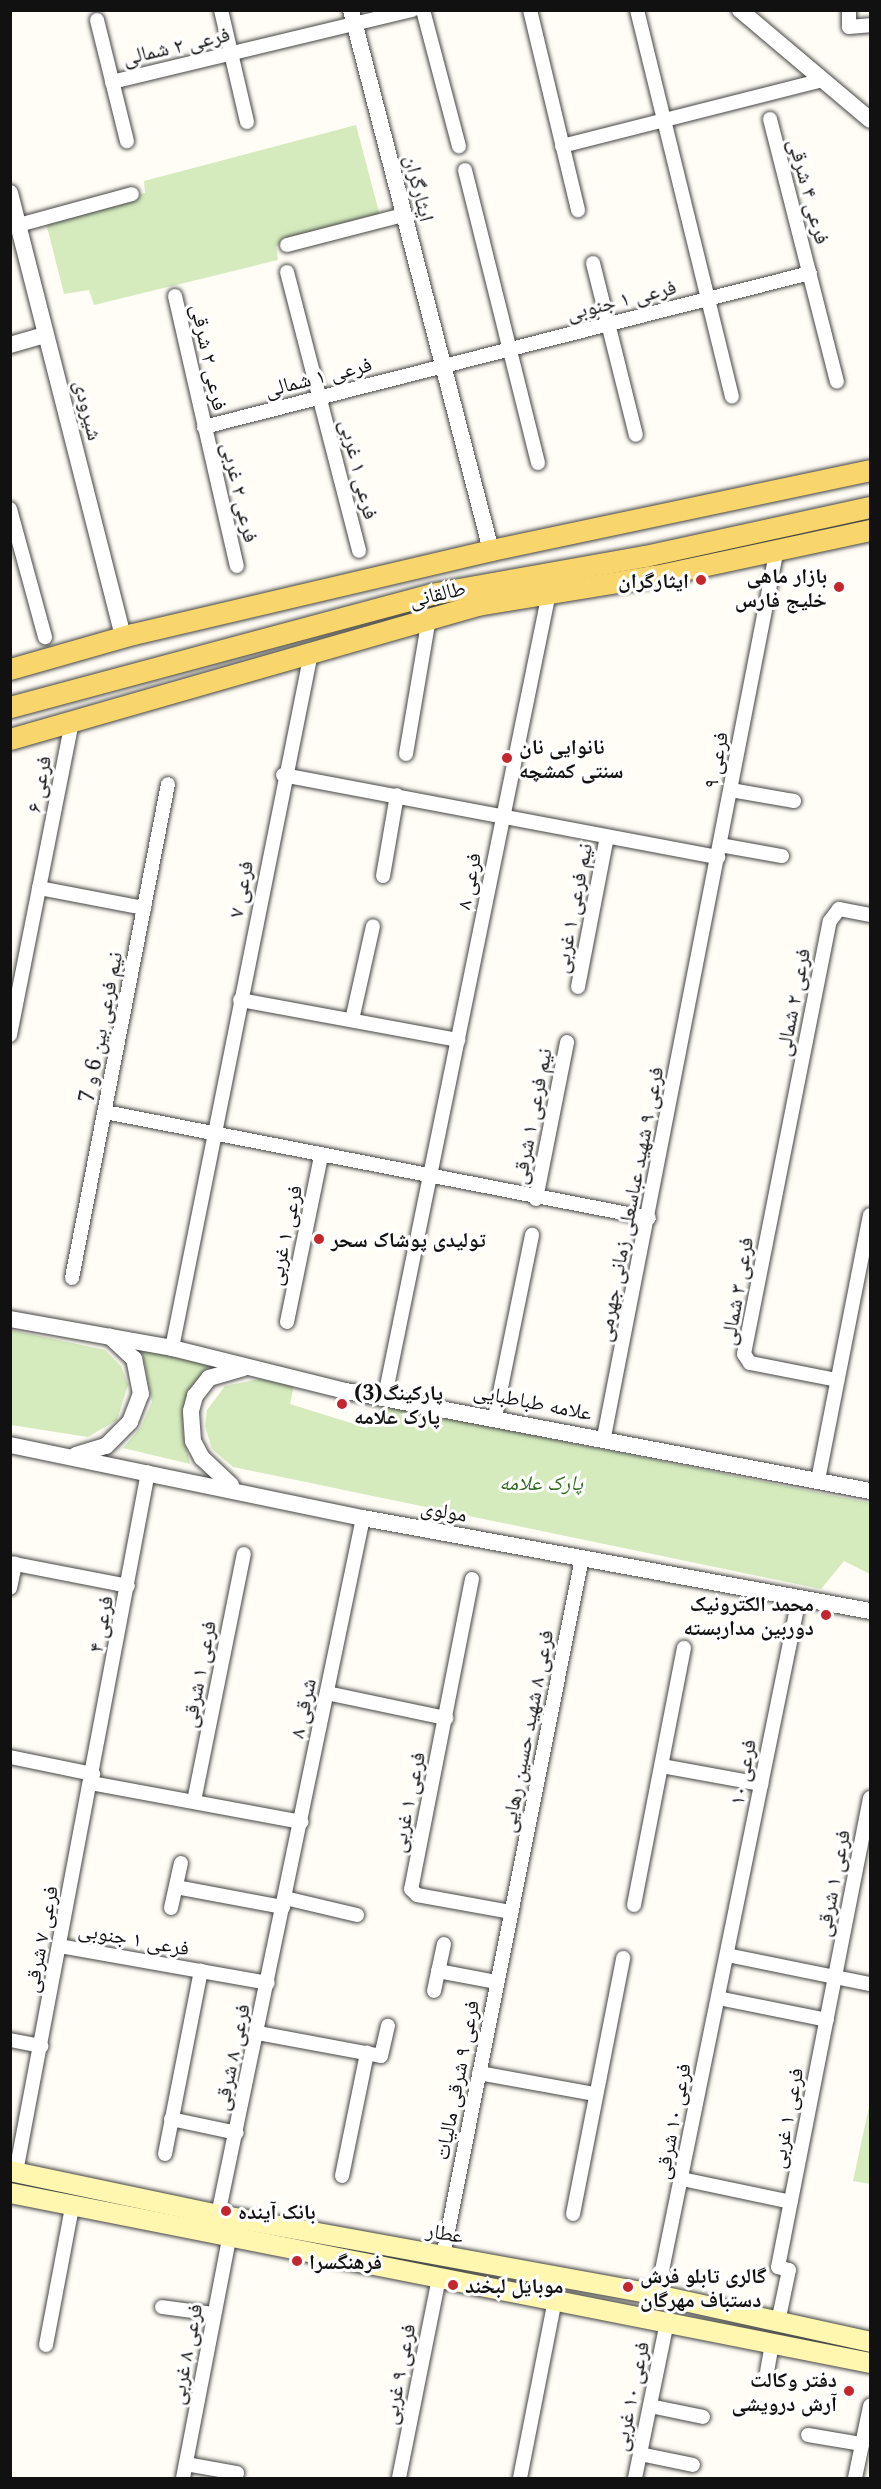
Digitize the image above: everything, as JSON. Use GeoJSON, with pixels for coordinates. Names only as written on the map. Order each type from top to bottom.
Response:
{"type":"FeatureCollection","features":[{"type":"Feature","properties":{"kind":"main road","name":"طالقانی"},"geometry":{"type":"LineString","coordinates":[[10,669],[123,637],[491,550],[870,470]]}},
{"type":"Feature","properties":{"kind":"main road","name":"طالقانی"},"geometry":{"type":"LineString","coordinates":[[10,707],[421,597],[628,558],[870,507]]}},
{"type":"Feature","properties":{"kind":"main road"},"geometry":{"type":"LineString","coordinates":[[10,739],[429,618],[870,530]]}},
{"type":"Feature","properties":{"kind":"main road"},"geometry":{"type":"LineString","coordinates":[[628,558],[707,564]]}},
{"type":"Feature","properties":{"kind":"main road","name":"عطار"},"geometry":{"type":"LineString","coordinates":[[13,2172],[218,2215],[657,2295],[870,2342]]}},
{"type":"Feature","properties":{"kind":"main road"},"geometry":{"type":"LineString","coordinates":[[10,2193],[870,2363]]}},
{"type":"Feature","properties":{"kind":"main road"},"geometry":{"type":"LineString","coordinates":[[121,2216],[125,2195]]}},
{"type":"Feature","properties":{"kind":"street"},"geometry":{"type":"LineString","coordinates":[[221,10],[247,122]]}},
{"type":"Feature","properties":{"kind":"street","name":"فرعی ۲ شمالی"},"geometry":{"type":"LineString","coordinates":[[112,82],[231,54],[353,18],[412,10]]}},
{"type":"Feature","properties":{"kind":"street"},"geometry":{"type":"LineString","coordinates":[[423,10],[459,146]]}},
{"type":"Feature","properties":{"kind":"street"},"geometry":{"type":"LineString","coordinates":[[530,10],[578,210]]}},
{"type":"Feature","properties":{"kind":"street"},"geometry":{"type":"LineString","coordinates":[[637,10],[732,397]]}},
{"type":"Feature","properties":{"kind":"street"},"geometry":{"type":"LineString","coordinates":[[740,10],[870,120]]}},
{"type":"Feature","properties":{"kind":"street"},"geometry":{"type":"LineString","coordinates":[[849,10],[849,27],[870,25]]}},
{"type":"Feature","properties":{"kind":"street","name":"ایثارگران"},"geometry":{"type":"LineString","coordinates":[[353,18],[491,550]]}},
{"type":"Feature","properties":{"kind":"street"},"geometry":{"type":"LineString","coordinates":[[97,20],[127,141]]}},
{"type":"Feature","properties":{"kind":"street"},"geometry":{"type":"LineString","coordinates":[[562,146],[823,80]]}},
{"type":"Feature","properties":{"kind":"street","name":"فرعی ۴ شرقی"},"geometry":{"type":"LineString","coordinates":[[770,119],[837,382]]}},
{"type":"Feature","properties":{"kind":"street"},"geometry":{"type":"LineString","coordinates":[[465,170],[538,463]]}},
{"type":"Feature","properties":{"kind":"street","name":"شیرودی"},"geometry":{"type":"LineString","coordinates":[[10,193],[123,637]]}},
{"type":"Feature","properties":{"kind":"street"},"geometry":{"type":"LineString","coordinates":[[19,225],[132,194]]}},
{"type":"Feature","properties":{"kind":"street"},"geometry":{"type":"LineString","coordinates":[[287,245],[403,215]]}},
{"type":"Feature","properties":{"kind":"street"},"geometry":{"type":"LineString","coordinates":[[593,263],[636,435]]}},
{"type":"Feature","properties":{"kind":"street"},"geometry":{"type":"LineString","coordinates":[[287,272],[320,398]]}},
{"type":"Feature","properties":{"kind":"street","name":"فرعی ۱ جنوبی"},"geometry":{"type":"LineString","coordinates":[[442,367],[810,273]]}},
{"type":"Feature","properties":{"kind":"street","name":"فرعی ۲ شرقی"},"geometry":{"type":"LineString","coordinates":[[175,296],[204,427]]}},
{"type":"Feature","properties":{"kind":"street"},"geometry":{"type":"LineString","coordinates":[[10,345],[46,335]]}},
{"type":"Feature","properties":{"kind":"street","name":"فرعی ۱ شمالی"},"geometry":{"type":"LineString","coordinates":[[204,427],[442,367]]}},
{"type":"Feature","properties":{"kind":"street","name":"فرعی ۱ غربی"},"geometry":{"type":"LineString","coordinates":[[320,398],[358,551]]}},
{"type":"Feature","properties":{"kind":"street","name":"فرعی ۲ غربی"},"geometry":{"type":"LineString","coordinates":[[204,427],[237,566]]}},
{"type":"Feature","properties":{"kind":"street"},"geometry":{"type":"LineString","coordinates":[[11,512],[45,637]]}},
{"type":"Feature","properties":{"kind":"street","name":"فرعی ۹"},"geometry":{"type":"LineString","coordinates":[[695,979],[777,549]]}},
{"type":"Feature","properties":{"kind":"street","name":"فرعی ۸"},"geometry":{"type":"LineString","coordinates":[[385,1396],[502,814],[549,593]]}},
{"type":"Feature","properties":{"kind":"street"},"geometry":{"type":"LineString","coordinates":[[406,754],[429,618]]}},
{"type":"Feature","properties":{"kind":"street","name":"فرعی ۷"},"geometry":{"type":"LineString","coordinates":[[172,1348],[283,775],[311,653]]}},
{"type":"Feature","properties":{"kind":"street","name":"فرعی ۶"},"geometry":{"type":"LineString","coordinates":[[11,1032],[15,983],[39,888],[72,722]]}},
{"type":"Feature","properties":{"kind":"street"},"geometry":{"type":"LineString","coordinates":[[283,775],[502,814],[607,837],[719,851],[782,856]]}},
{"type":"Feature","properties":{"kind":"street","name":"نیم فرعی بین 6 و 7"},"geometry":{"type":"LineString","coordinates":[[72,1278],[168,784]]}},
{"type":"Feature","properties":{"kind":"street"},"geometry":{"type":"LineString","coordinates":[[731,790],[794,801]]}},
{"type":"Feature","properties":{"kind":"street"},"geometry":{"type":"LineString","coordinates":[[382,876],[397,795]]}},
{"type":"Feature","properties":{"kind":"street","name":"نیم فرعی ۱ غربی"},"geometry":{"type":"LineString","coordinates":[[578,987],[607,837]]}},
{"type":"Feature","properties":{"kind":"street"},"geometry":{"type":"LineString","coordinates":[[39,888],[144,908]]}},
{"type":"Feature","properties":{"kind":"street","name":"فرعی ۲ شمالی"},"geometry":{"type":"LineString","coordinates":[[787,1138],[830,921],[839,909],[870,915]]}},
{"type":"Feature","properties":{"kind":"street"},"geometry":{"type":"LineString","coordinates":[[352,1020],[373,926]]}},
{"type":"Feature","properties":{"kind":"street","name":"فرعی ۹ شهید عباسعلی زمانی جهرمی"},"geometry":{"type":"LineString","coordinates":[[604,1437],[695,979]]}},
{"type":"Feature","properties":{"kind":"street"},"geometry":{"type":"LineString","coordinates":[[240,1000],[458,1040]]}},
{"type":"Feature","properties":{"kind":"street","name":"نیم فرعی ۱ شرقی"},"geometry":{"type":"LineString","coordinates":[[536,1199],[567,1042]]}},
{"type":"Feature","properties":{"kind":"street"},"geometry":{"type":"LineString","coordinates":[[105,1112],[536,1199],[649,1218]]}},
{"type":"Feature","properties":{"kind":"street","name":"فرعی ۳ شمالی"},"geometry":{"type":"LineString","coordinates":[[787,1138],[744,1354],[750,1363],[837,1380]]}},
{"type":"Feature","properties":{"kind":"street","name":"فرعی ۱ غربی"},"geometry":{"type":"LineString","coordinates":[[287,1322],[321,1156]]}},
{"type":"Feature","properties":{"kind":"street"},"geometry":{"type":"LineString","coordinates":[[818,1480],[870,1215]]}},
{"type":"Feature","properties":{"kind":"street"},"geometry":{"type":"LineString","coordinates":[[495,1417],[532,1235]]}},
{"type":"Feature","properties":{"kind":"street","name":"علامه طباطبایی"},"geometry":{"type":"LineString","coordinates":[[10,1319],[172,1348],[385,1396],[604,1437],[870,1491]]}},
{"type":"Feature","properties":{"kind":"street"},"geometry":{"type":"LineString","coordinates":[[72,1456],[106,1446],[130,1422],[141,1394],[138,1368],[109,1336]]}},
{"type":"Feature","properties":{"kind":"street"},"geometry":{"type":"LineString","coordinates":[[248,1492],[208,1466],[193,1441],[191,1421],[202,1385],[224,1371],[249,1367]]}},
{"type":"Feature","properties":{"kind":"street","name":"مولوی"},"geometry":{"type":"LineString","coordinates":[[10,1445],[248,1492],[363,1518],[870,1611]]}},
{"type":"Feature","properties":{"kind":"street","name":"فرعی ۴"},"geometry":{"type":"LineString","coordinates":[[92,1779],[148,1472]]}},
{"type":"Feature","properties":{"kind":"street","name":"۸ شرقی"},"geometry":{"type":"LineString","coordinates":[[284,1903],[363,1518]]}},
{"type":"Feature","properties":{"kind":"street","name":"فرعی ۱ شرقی"},"geometry":{"type":"LineString","coordinates":[[194,1801],[244,1554]]}},
{"type":"Feature","properties":{"kind":"street","name":"فرعی ۸ شهید حسین رهایی"},"geometry":{"type":"LineString","coordinates":[[511,1912],[582,1558]]}},
{"type":"Feature","properties":{"kind":"street"},"geometry":{"type":"LineString","coordinates":[[10,1588],[13,1563],[128,1586]]}},
{"type":"Feature","properties":{"kind":"street"},"geometry":{"type":"LineString","coordinates":[[327,1693],[446,1718],[472,1580]]}},
{"type":"Feature","properties":{"kind":"street","name":"فرعی ۱۰"},"geometry":{"type":"LineString","coordinates":[[727,1955],[799,1598]]}},
{"type":"Feature","properties":{"kind":"street"},"geometry":{"type":"LineString","coordinates":[[634,1905],[684,1648]]}},
{"type":"Feature","properties":{"kind":"street","name":"فرعی ۱ غربی"},"geometry":{"type":"LineString","coordinates":[[446,1718],[412,1893],[511,1912]]}},
{"type":"Feature","properties":{"kind":"street"},"geometry":{"type":"LineString","coordinates":[[10,1757],[92,1779],[301,1822]]}},
{"type":"Feature","properties":{"kind":"street"},"geometry":{"type":"LineString","coordinates":[[662,1766],[761,1784]]}},
{"type":"Feature","properties":{"kind":"street","name":"فرعی ۷ شرقی"},"geometry":{"type":"LineString","coordinates":[[13,2172],[41,2046],[92,1779]]}},
{"type":"Feature","properties":{"kind":"street","name":"فرعی ۱ شرقی"},"geometry":{"type":"LineString","coordinates":[[835,1977],[870,1798]]}},
{"type":"Feature","properties":{"kind":"street"},"geometry":{"type":"LineString","coordinates":[[171,1908],[182,1863]]}},
{"type":"Feature","properties":{"kind":"street"},"geometry":{"type":"LineString","coordinates":[[176,1887],[357,1915]]}},
{"type":"Feature","properties":{"kind":"street","name":"فرعی ۸ شرقی"},"geometry":{"type":"LineString","coordinates":[[218,2215],[284,1903]]}},
{"type":"Feature","properties":{"kind":"street","name":"فرعی ۹ شرقی مالیات"},"geometry":{"type":"LineString","coordinates":[[443,2256],[511,1912]]}},
{"type":"Feature","properties":{"kind":"street"},"geometry":{"type":"LineString","coordinates":[[434,1991],[444,1944]]}},
{"type":"Feature","properties":{"kind":"street","name":"فرعی ۱ جنوبی"},"geometry":{"type":"LineString","coordinates":[[60,1946],[201,1971]]}},
{"type":"Feature","properties":{"kind":"street"},"geometry":{"type":"LineString","coordinates":[[727,1955],[870,1984]]}},
{"type":"Feature","properties":{"kind":"street","name":"فرعی ۱۰ شرقی"},"geometry":{"type":"LineString","coordinates":[[657,2295],[727,1955]]}},
{"type":"Feature","properties":{"kind":"street"},"geometry":{"type":"LineString","coordinates":[[573,2214],[623,1958]]}},
{"type":"Feature","properties":{"kind":"street"},"geometry":{"type":"LineString","coordinates":[[165,2154],[201,1971],[268,1983]]}},
{"type":"Feature","properties":{"kind":"street"},"geometry":{"type":"LineString","coordinates":[[438,1971],[497,1982]]}},
{"type":"Feature","properties":{"kind":"street","name":"فرعی ۱ غربی"},"geometry":{"type":"LineString","coordinates":[[778,2322],[789,2270],[778,2267],[835,1977]]}},
{"type":"Feature","properties":{"kind":"street"},"geometry":{"type":"LineString","coordinates":[[718,1998],[827,2020]]}},
{"type":"Feature","properties":{"kind":"street"},"geometry":{"type":"LineString","coordinates":[[258,2033],[382,2056],[388,2026]]}},
{"type":"Feature","properties":{"kind":"street"},"geometry":{"type":"LineString","coordinates":[[10,2040],[41,2046]]}},
{"type":"Feature","properties":{"kind":"street"},"geometry":{"type":"LineString","coordinates":[[342,2176],[367,2053]]}},
{"type":"Feature","properties":{"kind":"street"},"geometry":{"type":"LineString","coordinates":[[479,2073],[596,2094]]}},
{"type":"Feature","properties":{"kind":"street"},"geometry":{"type":"LineString","coordinates":[[171,2119],[237,2133]]}},
{"type":"Feature","properties":{"kind":"street"},"geometry":{"type":"LineString","coordinates":[[682,2179],[791,2202]]}},
{"type":"Feature","properties":{"kind":"street"},"geometry":{"type":"LineString","coordinates":[[46,2345],[72,2206]]}},
{"type":"Feature","properties":{"kind":"street","name":"فرعی ۸ غربی"},"geometry":{"type":"LineString","coordinates":[[183,2478],[229,2238]]}},
{"type":"Feature","properties":{"kind":"street","name":"فرعی ۹ غربی"},"geometry":{"type":"LineString","coordinates":[[399,2478],[439,2277]]}},
{"type":"Feature","properties":{"kind":"street"},"geometry":{"type":"LineString","coordinates":[[520,2478],[555,2300]]}},
{"type":"Feature","properties":{"kind":"street"},"geometry":{"type":"LineString","coordinates":[[162,2307],[214,2314]]}},
{"type":"Feature","properties":{"kind":"street","name":"فرعی ۱۰ غربی"},"geometry":{"type":"LineString","coordinates":[[635,2478],[667,2322]]}},
{"type":"Feature","properties":{"kind":"street"},"geometry":{"type":"LineString","coordinates":[[767,2372],[772,2343]]}},
{"type":"Feature","properties":{"kind":"street"},"geometry":{"type":"LineString","coordinates":[[650,2406],[703,2417]]}},
{"type":"Feature","properties":{"kind":"street"},"geometry":{"type":"LineString","coordinates":[[855,2478],[870,2406]]}},
{"type":"Feature","properties":{"kind":"street"},"geometry":{"type":"LineString","coordinates":[[808,2435],[862,2444]]}},
{"type":"Feature","properties":{"kind":"street"},"geometry":{"type":"LineString","coordinates":[[640,2454],[693,2465]]}},
{"type":"Feature","properties":{"kind":"street"},"geometry":{"type":"LineString","coordinates":[[186,2464],[237,2473]]}},
{"type":"Feature","properties":{"kind":"green space"},"geometry":{"type":"Polygon","coordinates":[[[356,125],[380,216],[276,246],[278,260],[94,305],[89,290],[64,294],[45,219],[145,193],[144,181],[356,125]]]}},
{"type":"Feature","properties":{"kind":"green space"},"geometry":{"type":"Polygon","coordinates":[[[11,1330],[105,1350],[121,1366],[128,1385],[117,1420],[88,1437],[11,1425],[11,1330]]]}},
{"type":"Feature","properties":{"kind":"green space"},"geometry":{"type":"Polygon","coordinates":[[[142,1350],[211,1364],[193,1386],[183,1408],[183,1434],[190,1464],[123,1448],[141,1427],[152,1402],[142,1350]]]}},
{"type":"Feature","properties":{"kind":"green space","name":"پارک علامه"},"geometry":{"type":"Polygon","coordinates":[[[260,1379],[294,1385],[290,1404],[367,1428],[382,1405],[870,1503],[870,1574],[844,1561],[821,1589],[233,1467],[212,1449],[205,1426],[207,1410],[225,1386],[260,1379]]]}},
{"type":"Feature","properties":{"kind":"green space"},"geometry":{"type":"Polygon","coordinates":[[[870,2102],[870,2184],[853,2181],[870,2102]]]}},
{"type":"Feature","properties":{"kind":"place","name":"ایثارگران"},"geometry":{"type":"Point","coordinates":[701,580]}},
{"type":"Feature","properties":{"kind":"place","name":"بازار ماهی خلیج فارس"},"geometry":{"type":"Point","coordinates":[839,587]}},
{"type":"Feature","properties":{"kind":"place","name":"نانوایی نان سنتی کمشچه"},"geometry":{"type":"Point","coordinates":[507,758]}},
{"type":"Feature","properties":{"kind":"place","name":"تولیدی پوشاک سحر"},"geometry":{"type":"Point","coordinates":[319,1239]}},
{"type":"Feature","properties":{"kind":"place","name":"پارکینگ(3) پارک علامه"},"geometry":{"type":"Point","coordinates":[342,1404]}},
{"type":"Feature","properties":{"kind":"place","name":"محمد الکترونیک دوربین مداربسته"},"geometry":{"type":"Point","coordinates":[826,1615]}},
{"type":"Feature","properties":{"kind":"place","name":"بانک آینده"},"geometry":{"type":"Point","coordinates":[226,2211]}},
{"type":"Feature","properties":{"kind":"place","name":"فرهنگسرا"},"geometry":{"type":"Point","coordinates":[297,2261]}},
{"type":"Feature","properties":{"kind":"place","name":"موبایل لبخند"},"geometry":{"type":"Point","coordinates":[453,2285]}},
{"type":"Feature","properties":{"kind":"place","name":"گالری تابلو فرش دستباف مهرگان"},"geometry":{"type":"Point","coordinates":[628,2287]}},
{"type":"Feature","properties":{"kind":"place","name":"دفتر وکالت آرش درویشی"},"geometry":{"type":"Point","coordinates":[849,2391]}}]}
